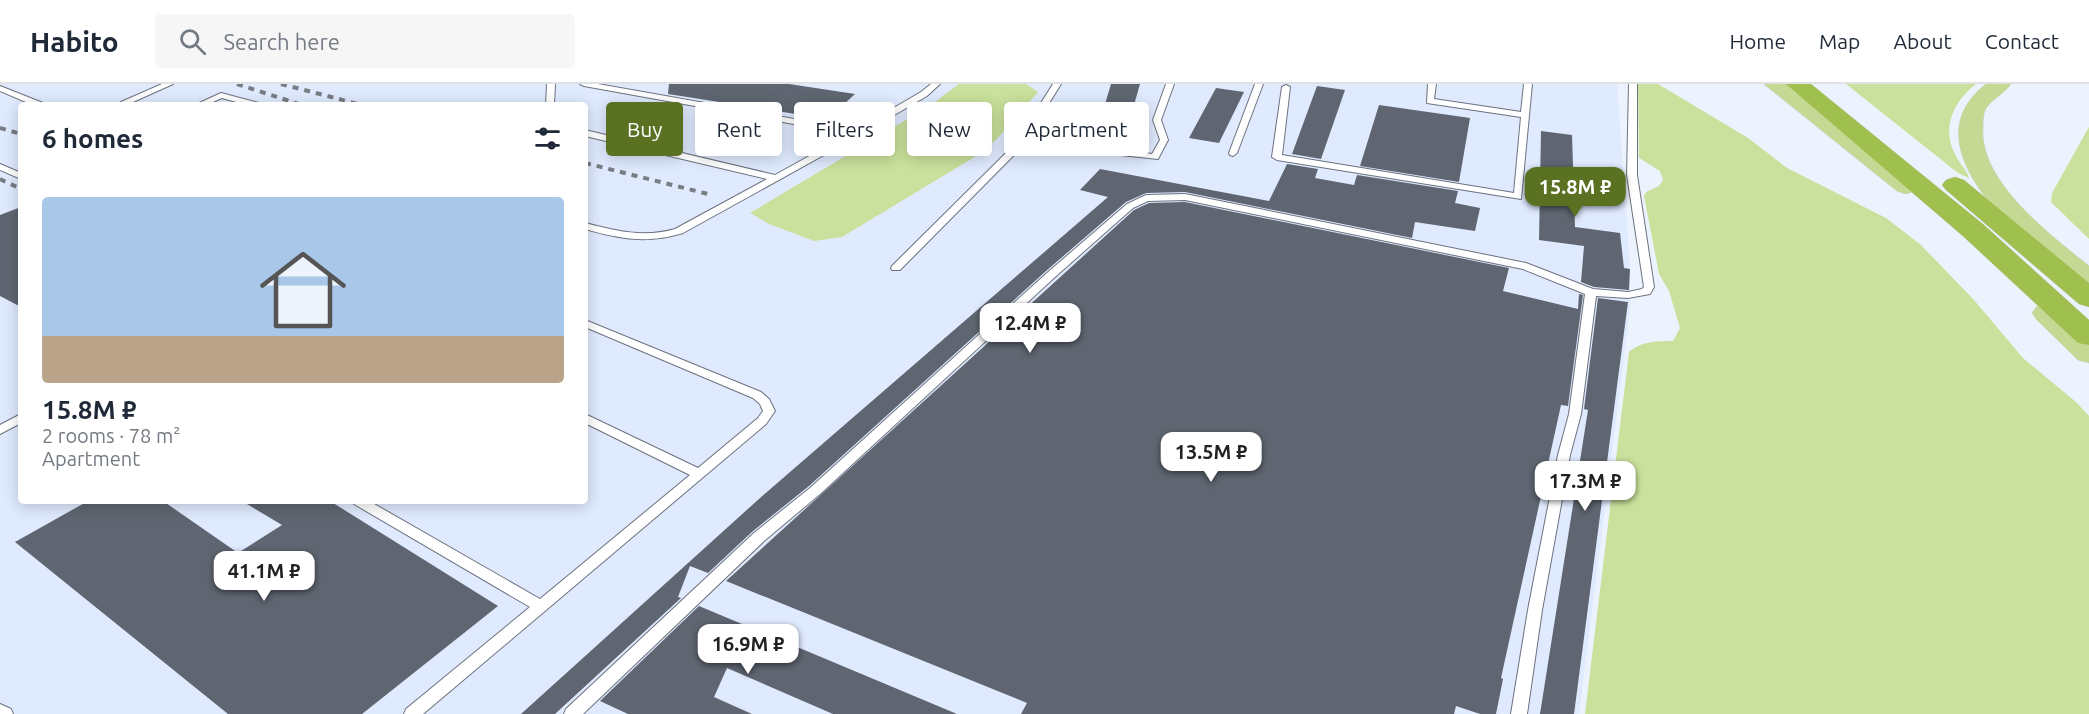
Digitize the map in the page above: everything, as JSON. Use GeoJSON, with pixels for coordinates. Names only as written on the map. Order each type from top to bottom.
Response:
{"type":"FeatureCollection","features":[{"type":"Feature","properties":{"kind":"highway"},"geometry":{"type":"LineString","coordinates":[[1797,84],[1974,231],[2089,336]]}},
{"type":"Feature","properties":{"kind":"highway"},"geometry":{"type":"LineString","coordinates":[[1828,84],[1938,171],[2089,298]]}},
{"type":"Feature","properties":{"kind":"main road"},"geometry":{"type":"LineString","coordinates":[[1774,84],[1809,107],[1910,189],[1972,243],[2089,353]]}},
{"type":"Feature","properties":{"kind":"main road"},"geometry":{"type":"LineString","coordinates":[[2000,84],[1972,112],[1970,141],[1975,156],[1992,189],[2005,206],[2089,281]]}},
{"type":"Feature","properties":{"kind":"lane"},"geometry":{"type":"LineString","coordinates":[[125,102],[169,84]]}},
{"type":"Feature","properties":{"kind":"lane"},"geometry":{"type":"LineString","coordinates":[[550,102],[551,84]]}},
{"type":"Feature","properties":{"kind":"lane"},"geometry":{"type":"LineString","coordinates":[[584,84],[794,122]]}},
{"type":"Feature","properties":{"kind":"lane"},"geometry":{"type":"LineString","coordinates":[[895,111],[936,84]]}},
{"type":"Feature","properties":{"kind":"lane"},"geometry":{"type":"LineString","coordinates":[[896,268],[1018,146],[1057,84]]}},
{"type":"Feature","properties":{"kind":"lane"},"geometry":{"type":"LineString","coordinates":[[1147,156],[1155,157],[1164,140],[1157,120],[1170,84]]}},
{"type":"Feature","properties":{"kind":"lane"},"geometry":{"type":"LineString","coordinates":[[1233,153],[1259,84]]}},
{"type":"Feature","properties":{"kind":"lane"},"geometry":{"type":"LineString","coordinates":[[1432,84],[1430,101],[1525,115]]}},
{"type":"Feature","properties":{"kind":"lane"},"geometry":{"type":"LineString","coordinates":[[1286,87],[1278,157],[1518,197],[1528,84]]}},
{"type":"Feature","properties":{"kind":"lane"},"geometry":{"type":"LineString","coordinates":[[572,714],[759,537],[815,491],[1051,275],[1137,201],[1185,196],[1526,266],[1592,292],[1628,296],[1646,292],[1649,287],[1632,174],[1633,84]]}},
{"type":"Feature","properties":{"kind":"lane"},"geometry":{"type":"LineString","coordinates":[[0,88],[33,102]]}},
{"type":"Feature","properties":{"kind":"lane"},"geometry":{"type":"LineString","coordinates":[[206,102],[221,95],[246,102]]}},
{"type":"Feature","properties":{"kind":"lane"},"geometry":{"type":"LineString","coordinates":[[588,134],[777,178]]}},
{"type":"Feature","properties":{"kind":"lane"},"geometry":{"type":"LineString","coordinates":[[588,227],[634,238],[664,237],[816,156]]}},
{"type":"Feature","properties":{"kind":"lane"},"geometry":{"type":"LineString","coordinates":[[0,167],[18,175]]}},
{"type":"Feature","properties":{"kind":"lane"},"geometry":{"type":"LineString","coordinates":[[1519,714],[1535,610],[1564,455],[1575,414],[1592,292]]}},
{"type":"Feature","properties":{"kind":"lane"},"geometry":{"type":"LineString","coordinates":[[412,714],[762,422],[769,411],[765,402],[757,395],[588,324]]}},
{"type":"Feature","properties":{"kind":"lane"},"geometry":{"type":"LineString","coordinates":[[588,419],[699,474]]}},
{"type":"Feature","properties":{"kind":"lane"},"geometry":{"type":"LineString","coordinates":[[0,430],[18,420]]}},
{"type":"Feature","properties":{"kind":"lane"},"geometry":{"type":"LineString","coordinates":[[364,504],[542,607]]}},
{"type":"Feature","properties":{"kind":"lane"},"geometry":{"type":"LineString","coordinates":[[0,711],[5,714]]}},
{"type":"Feature","properties":{"kind":"shaded area"},"geometry":{"type":"Polygon","coordinates":[[[0,84],[1617,84],[1630,267],[1630,309],[1579,714],[0,714],[0,84]]]}},
{"type":"Feature","properties":{"kind":"green space"},"geometry":{"type":"Polygon","coordinates":[[[959,84],[1026,84],[1038,92],[1029,102],[1004,102],[1004,131],[992,143],[992,102],[935,102],[959,84]]]}},
{"type":"Feature","properties":{"kind":"green space"},"geometry":{"type":"Polygon","coordinates":[[[1638,84],[1658,84],[1748,138],[1787,168],[1886,218],[1921,245],[1974,300],[2023,358],[2076,402],[2089,416],[2089,714],[1585,714],[1629,352],[1644,344],[1673,341],[1680,328],[1669,291],[1659,274],[1644,196],[1646,192],[1659,186],[1663,180],[1660,171],[1639,158],[1638,84]]]}},
{"type":"Feature","properties":{"kind":"green space"},"geometry":{"type":"Polygon","coordinates":[[[1846,84],[1976,84],[1961,98],[1956,107],[1949,134],[1951,144],[1969,178],[1958,173],[1846,84]]]}},
{"type":"Feature","properties":{"kind":"green space"},"geometry":{"type":"Polygon","coordinates":[[[907,119],[907,156],[976,156],[842,237],[814,241],[769,224],[750,213],[846,156],[895,156],[895,126],[907,119]]]}},
{"type":"Feature","properties":{"kind":"green space"},"geometry":{"type":"Polygon","coordinates":[[[2089,127],[2089,239],[2051,202],[2052,193],[2089,127]]]}},
{"type":"Feature","properties":{"kind":"building"},"geometry":{"type":"Polygon","coordinates":[[[669,84],[789,84],[855,94],[846,102],[794,102],[794,114],[782,112],[782,102],[719,102],[668,94],[669,84]]]}},
{"type":"Feature","properties":{"kind":"building"},"geometry":{"type":"Polygon","coordinates":[[[1111,84],[1140,84],[1135,102],[1106,102],[1111,84]]]}},
{"type":"Feature","properties":{"kind":"building"},"geometry":{"type":"Polygon","coordinates":[[[1317,86],[1345,90],[1321,159],[1292,154],[1317,86]]]}},
{"type":"Feature","properties":{"kind":"building"},"geometry":{"type":"Polygon","coordinates":[[[1216,88],[1244,92],[1219,143],[1189,138],[1216,88]]]}},
{"type":"Feature","properties":{"kind":"building"},"geometry":{"type":"Polygon","coordinates":[[[1379,105],[1470,118],[1459,182],[1360,166],[1379,105]]]}},
{"type":"Feature","properties":{"kind":"building"},"geometry":{"type":"Polygon","coordinates":[[[1541,131],[1572,135],[1575,227],[1620,233],[1624,268],[1630,269],[1629,290],[1594,287],[1581,282],[1584,246],[1539,240],[1541,131]]]}},
{"type":"Feature","properties":{"kind":"building"},"geometry":{"type":"Polygon","coordinates":[[[1287,164],[1318,169],[1315,178],[1354,185],[1357,175],[1458,191],[1455,203],[1480,208],[1475,231],[1415,222],[1412,238],[1185,192],[1146,193],[1126,202],[1046,271],[809,486],[753,531],[708,573],[690,566],[678,597],[681,598],[555,714],[521,714],[760,498],[1108,197],[1080,190],[1100,169],[1269,201],[1287,164]]]}},
{"type":"Feature","properties":{"kind":"building"},"geometry":{"type":"Polygon","coordinates":[[[1185,202],[1509,268],[1503,291],[1578,309],[1579,294],[1583,295],[1568,406],[1561,405],[1501,678],[1503,679],[1496,714],[1480,714],[1456,706],[1454,714],[1021,714],[1027,703],[726,581],[1134,210],[1149,203],[1185,202]]]}},
{"type":"Feature","properties":{"kind":"building"},"geometry":{"type":"Polygon","coordinates":[[[18,208],[18,305],[0,296],[0,215],[18,208]]]}},
{"type":"Feature","properties":{"kind":"building"},"geometry":{"type":"Polygon","coordinates":[[[1598,298],[1628,302],[1574,714],[1540,714],[1588,410],[1584,409],[1598,298]]]}},
{"type":"Feature","properties":{"kind":"building"},"geometry":{"type":"Polygon","coordinates":[[[83,504],[167,504],[238,553],[282,525],[247,504],[335,504],[498,606],[362,714],[228,714],[15,542],[83,504]]]}},
{"type":"Feature","properties":{"kind":"building"},"geometry":{"type":"Polygon","coordinates":[[[699,606],[957,714],[833,714],[727,668],[714,697],[752,714],[628,714],[600,701],[699,606]]]}},
{"type":"Feature","properties":{"kind":"railway"},"geometry":{"type":"LineString","coordinates":[[237,84],[293,102]]}},
{"type":"Feature","properties":{"kind":"railway"},"geometry":{"type":"LineString","coordinates":[[281,84],[350,102]]}},
{"type":"Feature","properties":{"kind":"railway"},"geometry":{"type":"LineString","coordinates":[[0,128],[18,133]]}},
{"type":"Feature","properties":{"kind":"railway"},"geometry":{"type":"LineString","coordinates":[[588,164],[712,195]]}},
{"type":"Feature","properties":{"kind":"railway"},"geometry":{"type":"LineString","coordinates":[[0,179],[18,188]]}}]}
